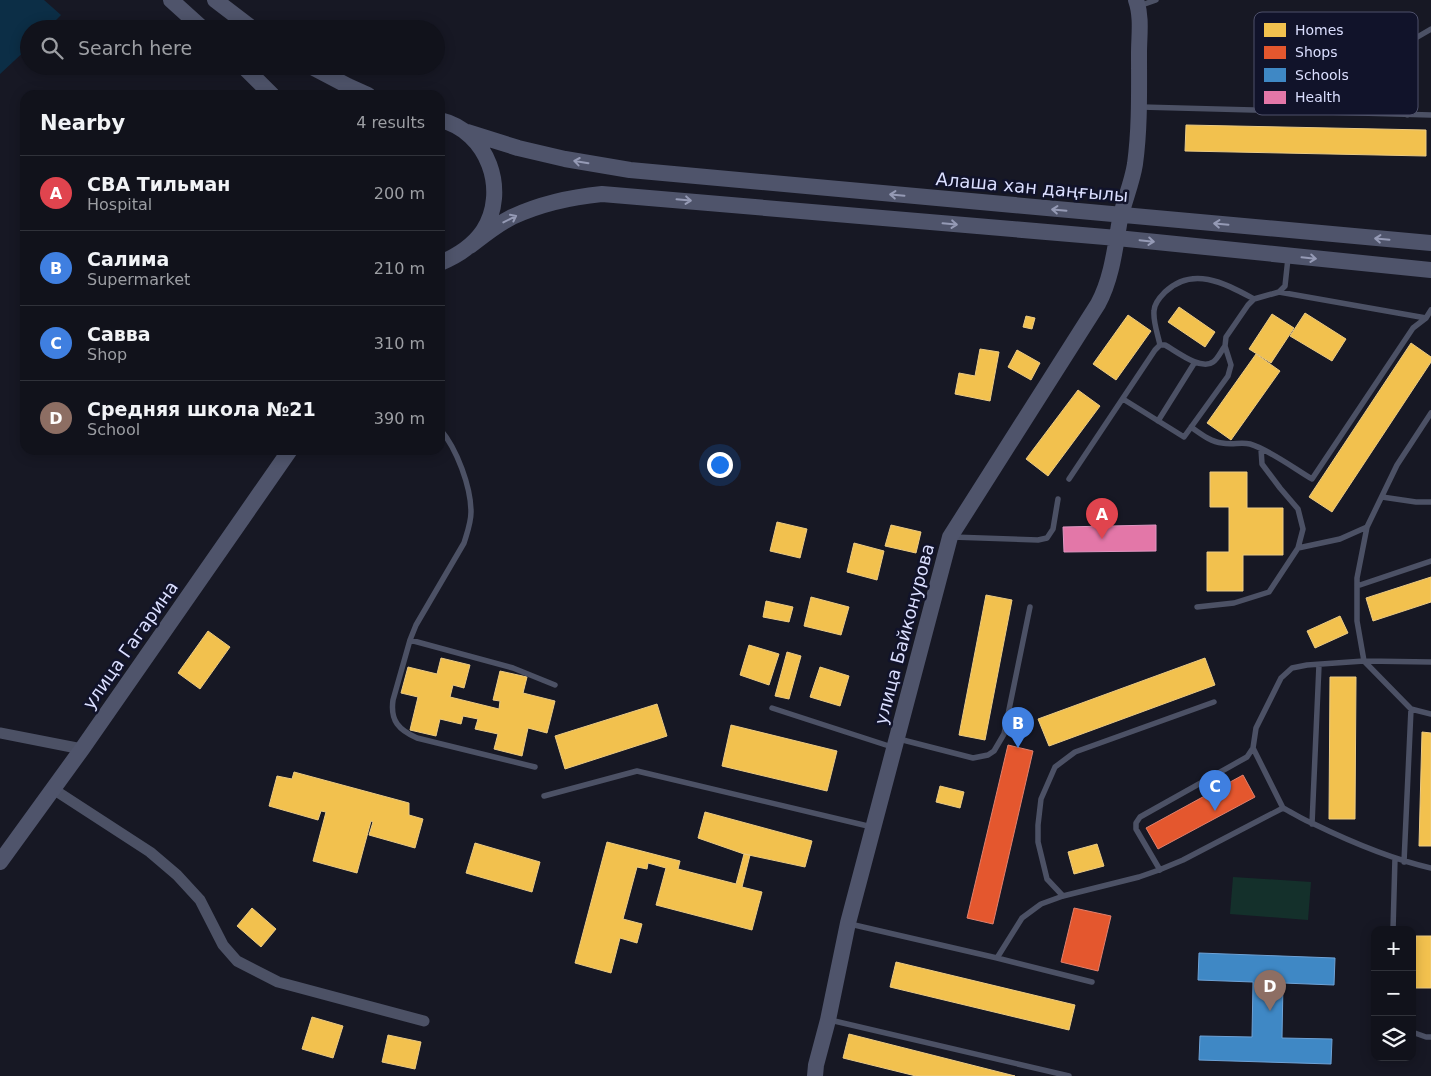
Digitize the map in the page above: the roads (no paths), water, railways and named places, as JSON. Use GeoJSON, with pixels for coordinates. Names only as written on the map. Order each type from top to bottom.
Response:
{"type":"FeatureCollection","features":[{"type":"Feature","properties":{"kind":"main road"},"geometry":{"type":"LineString","coordinates":[[171,0],[192,20]]}},
{"type":"Feature","properties":{"kind":"main road"},"geometry":{"type":"LineString","coordinates":[[216,0],[242,20]]}},
{"type":"Feature","properties":{"kind":"main road","name":"улица Байконурова"},"geometry":{"type":"LineString","coordinates":[[815,1076],[848,923],[950,537],[1105,292],[1112,268],[1121,215],[1135,164],[1139,107],[1137,3]]}},
{"type":"Feature","properties":{"kind":"main road"},"geometry":{"type":"LineString","coordinates":[[252,75],[267,90]]}},
{"type":"Feature","properties":{"kind":"main road"},"geometry":{"type":"LineString","coordinates":[[327,75],[357,90]]}},
{"type":"Feature","properties":{"kind":"main road","name":"Алаша хан даңғылы"},"geometry":{"type":"LineString","coordinates":[[445,122],[467,132],[518,148],[565,159],[630,170],[1431,243]]}},
{"type":"Feature","properties":{"kind":"main road"},"geometry":{"type":"LineString","coordinates":[[467,132],[479,145],[488,160],[494,178],[494,197],[491,215],[483,231],[470,246]]}},
{"type":"Feature","properties":{"kind":"main road"},"geometry":{"type":"LineString","coordinates":[[445,267],[496,226],[512,217],[571,197],[602,194],[1117,238],[1431,270]]}},
{"type":"Feature","properties":{"kind":"main road"},"geometry":{"type":"LineString","coordinates":[[445,261],[456,257]]}},
{"type":"Feature","properties":{"kind":"main road","name":"улица Гагарина"},"geometry":{"type":"LineString","coordinates":[[0,862],[82,749],[287,455]]}},
{"type":"Feature","properties":{"kind":"street"},"geometry":{"type":"LineString","coordinates":[[0,733],[82,749]]}},
{"type":"Feature","properties":{"kind":"street"},"geometry":{"type":"LineString","coordinates":[[53,789],[150,852],[177,875],[200,900],[224,945],[237,961],[278,982],[424,1021]]}},
{"type":"Feature","properties":{"kind":"lane"},"geometry":{"type":"LineString","coordinates":[[1137,3],[1156,0]]}},
{"type":"Feature","properties":{"kind":"lane"},"geometry":{"type":"LineString","coordinates":[[1418,37],[1431,29]]}},
{"type":"Feature","properties":{"kind":"lane"},"geometry":{"type":"LineString","coordinates":[[1139,107],[1254,110]]}},
{"type":"Feature","properties":{"kind":"lane"},"geometry":{"type":"LineString","coordinates":[[1407,115],[1431,115]]}},
{"type":"Feature","properties":{"kind":"lane"},"geometry":{"type":"LineString","coordinates":[[1279,292],[1285,286],[1288,256]]}},
{"type":"Feature","properties":{"kind":"lane"},"geometry":{"type":"LineString","coordinates":[[1160,345],[1153,310],[1166,290],[1180,282],[1201,278],[1223,283],[1254,299]]}},
{"type":"Feature","properties":{"kind":"lane"},"geometry":{"type":"LineString","coordinates":[[1123,399],[1184,437],[1228,376],[1231,365],[1225,346],[1226,337],[1248,304],[1254,299],[1279,292],[1426,318]]}},
{"type":"Feature","properties":{"kind":"lane"},"geometry":{"type":"LineString","coordinates":[[1191,427],[1215,442],[1251,444],[1312,479],[1413,328],[1426,318],[1431,310]]}},
{"type":"Feature","properties":{"kind":"lane"},"geometry":{"type":"LineString","coordinates":[[1069,479],[1154,350],[1160,345],[1165,345],[1195,362],[1209,364],[1214,362],[1225,346]]}},
{"type":"Feature","properties":{"kind":"lane"},"geometry":{"type":"LineString","coordinates":[[1158,421],[1195,362]]}},
{"type":"Feature","properties":{"kind":"lane"},"geometry":{"type":"LineString","coordinates":[[1431,413],[1396,465],[1367,526],[1357,578],[1357,621],[1364,661],[1411,710],[1431,714]]}},
{"type":"Feature","properties":{"kind":"lane"},"geometry":{"type":"LineString","coordinates":[[445,436],[456,457],[467,487],[471,513],[469,528],[464,543],[416,625],[410,640],[393,700],[394,718],[402,730],[417,738],[535,768]]}},
{"type":"Feature","properties":{"kind":"lane"},"geometry":{"type":"LineString","coordinates":[[1197,607],[1234,603],[1269,592],[1298,548],[1303,529],[1298,509],[1262,464],[1261,449]]}},
{"type":"Feature","properties":{"kind":"lane"},"geometry":{"type":"LineString","coordinates":[[1382,497],[1416,502],[1431,502]]}},
{"type":"Feature","properties":{"kind":"lane"},"geometry":{"type":"LineString","coordinates":[[950,537],[1038,540],[1047,538],[1053,529],[1058,499]]}},
{"type":"Feature","properties":{"kind":"lane"},"geometry":{"type":"LineString","coordinates":[[1298,548],[1340,539],[1367,526]]}},
{"type":"Feature","properties":{"kind":"lane"},"geometry":{"type":"LineString","coordinates":[[1357,586],[1431,561]]}},
{"type":"Feature","properties":{"kind":"lane"},"geometry":{"type":"LineString","coordinates":[[772,708],[895,743],[973,758],[988,755],[994,751],[1004,734],[1030,608]]}},
{"type":"Feature","properties":{"kind":"lane"},"geometry":{"type":"LineString","coordinates":[[410,640],[513,668],[555,686]]}},
{"type":"Feature","properties":{"kind":"lane"},"geometry":{"type":"LineString","coordinates":[[1431,662],[1364,661],[1292,668],[1281,678],[1256,728],[1254,748],[1282,808],[1312,824],[1404,862],[1431,868]]}},
{"type":"Feature","properties":{"kind":"lane"},"geometry":{"type":"LineString","coordinates":[[1312,824],[1319,665]]}},
{"type":"Feature","properties":{"kind":"lane"},"geometry":{"type":"LineString","coordinates":[[1063,896],[1047,879],[1038,842],[1041,799],[1055,767],[1075,752],[1214,702]]}},
{"type":"Feature","properties":{"kind":"lane"},"geometry":{"type":"LineString","coordinates":[[1404,862],[1411,710]]}},
{"type":"Feature","properties":{"kind":"lane"},"geometry":{"type":"LineString","coordinates":[[1160,870],[1136,829],[1137,820],[1247,757],[1254,748]]}},
{"type":"Feature","properties":{"kind":"lane"},"geometry":{"type":"LineString","coordinates":[[544,796],[637,771],[873,827]]}},
{"type":"Feature","properties":{"kind":"lane"},"geometry":{"type":"LineString","coordinates":[[997,958],[1022,918],[1040,904],[1160,870],[1183,860],[1282,808]]}},
{"type":"Feature","properties":{"kind":"lane"},"geometry":{"type":"LineString","coordinates":[[1393,926],[1395,858]]}},
{"type":"Feature","properties":{"kind":"lane"},"geometry":{"type":"LineString","coordinates":[[848,923],[1092,982]]}},
{"type":"Feature","properties":{"kind":"lane"},"geometry":{"type":"LineString","coordinates":[[828,1020],[1069,1076]]}},
{"type":"Feature","properties":{"kind":"lane"},"geometry":{"type":"LineString","coordinates":[[1416,1033],[1431,1036]]}},
{"type":"Feature","properties":{"kind":"water"},"geometry":{"type":"Polygon","coordinates":[[[0,0],[44,0],[61,15],[56,20],[20,20],[20,55],[0,74],[0,0]]]}},
{"type":"Feature","properties":{"kind":"place","name":"СВА Тильман"},"geometry":{"type":"Point","coordinates":[1102,539]}},
{"type":"Feature","properties":{"kind":"place","name":"Салима"},"geometry":{"type":"Point","coordinates":[1018,748]}},
{"type":"Feature","properties":{"kind":"place","name":"Савва"},"geometry":{"type":"Point","coordinates":[1215,811]}},
{"type":"Feature","properties":{"kind":"place","name":"Средняя школа №21"},"geometry":{"type":"Point","coordinates":[1270,1011]}}]}
